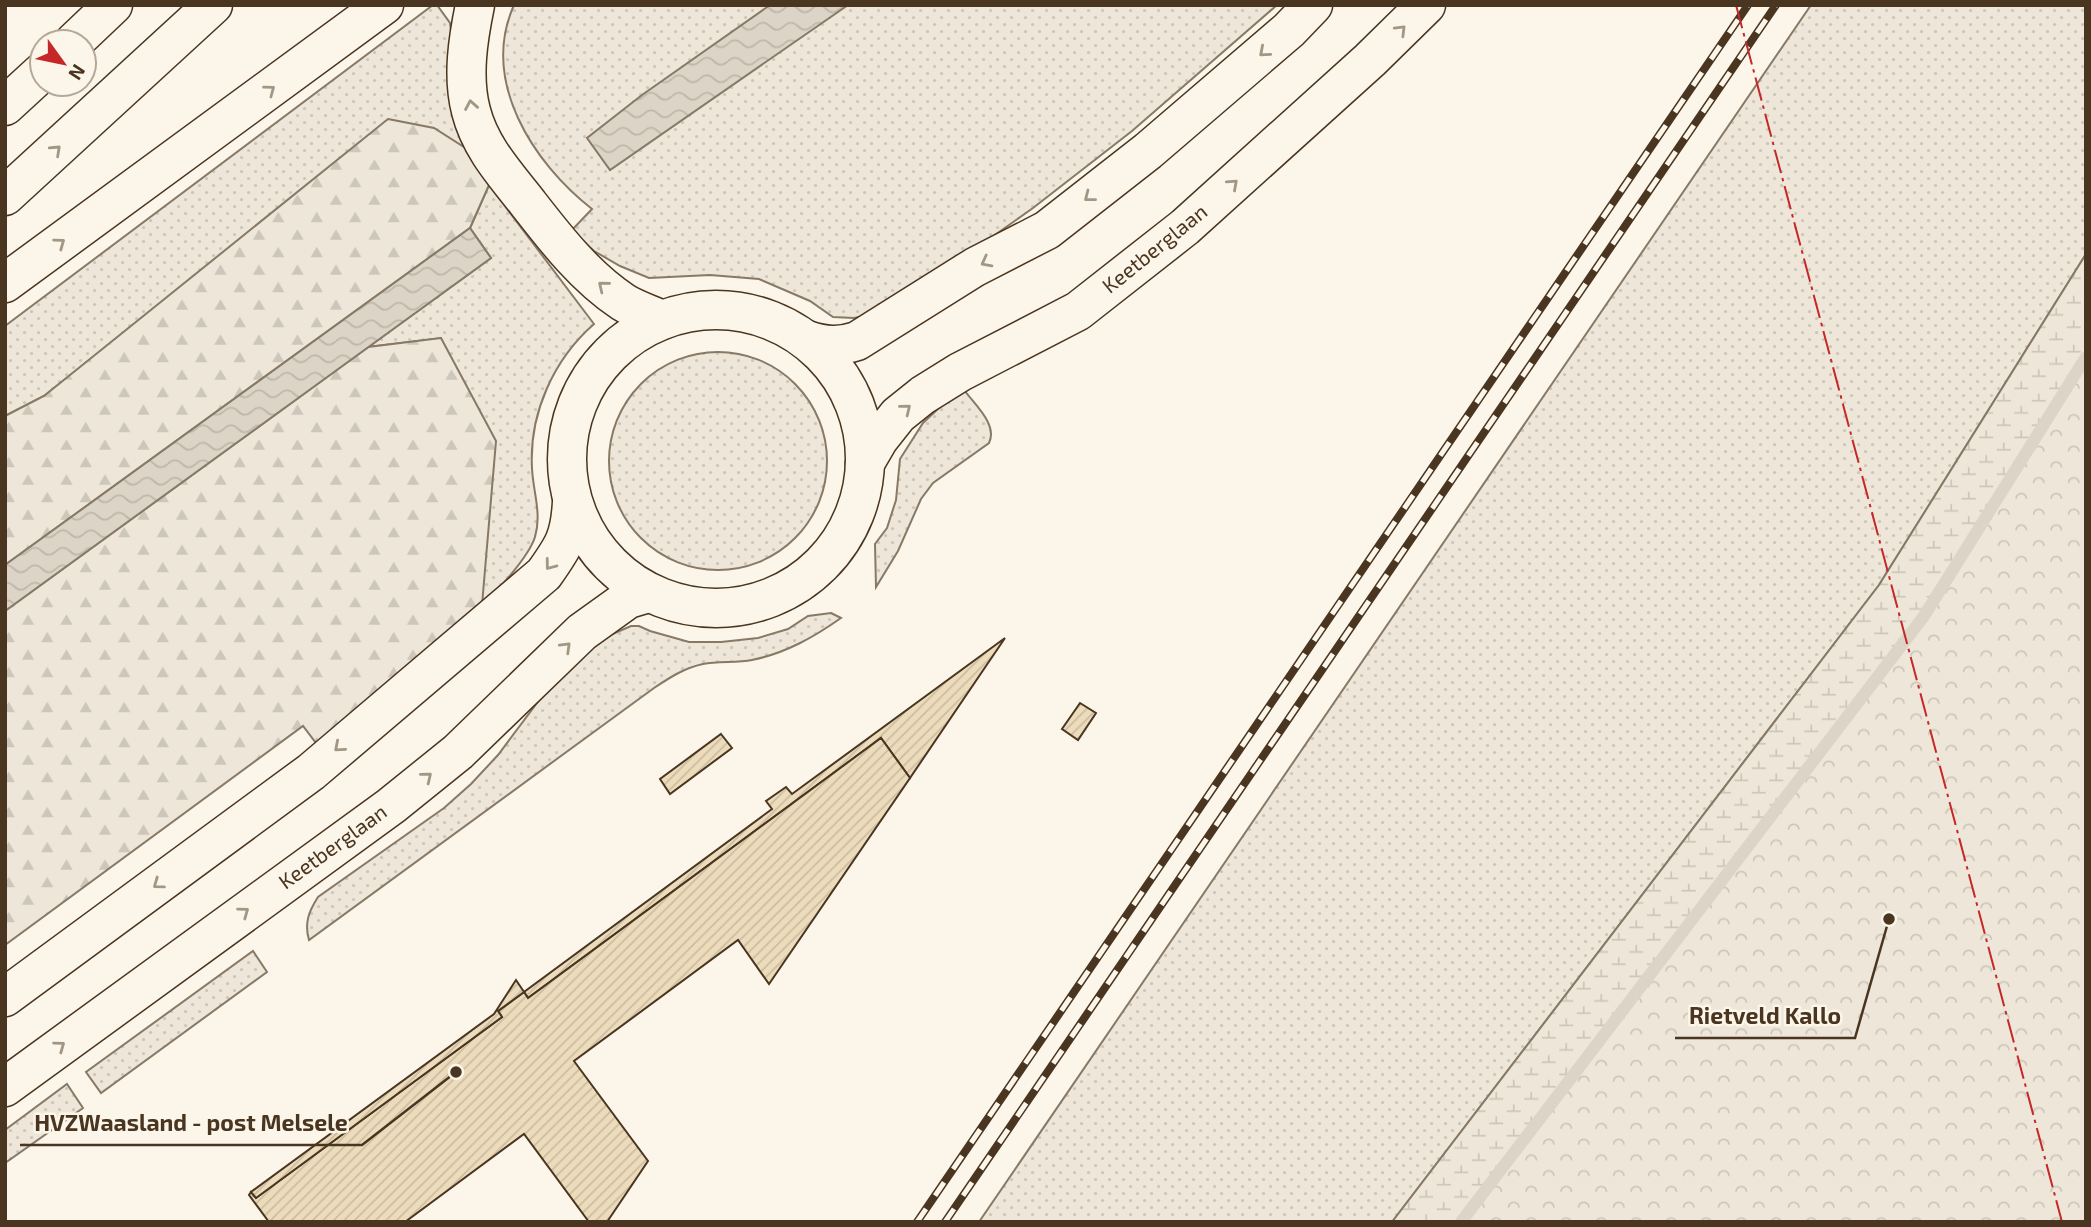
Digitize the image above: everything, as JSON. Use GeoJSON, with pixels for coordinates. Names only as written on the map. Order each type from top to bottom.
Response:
{"type":"FeatureCollection","features":[{"type":"Feature","properties":{"kind":"main road"},"geometry":{"type":"LineString","coordinates":[[89,28],[113,5]]}},
{"type":"Feature","properties":{"kind":"main road"},"geometry":{"type":"LineString","coordinates":[[5,196],[213,5]]}},
{"type":"Feature","properties":{"kind":"main road"},"geometry":{"type":"LineString","coordinates":[[5,283],[384,5]]}},
{"type":"Feature","properties":{"kind":"main road"},"geometry":{"type":"LineString","coordinates":[[475,5],[469,35],[467,74],[471,111],[482,142],[560,244],[594,279],[624,303],[662,320]]}},
{"type":"Feature","properties":{"kind":"main road"},"geometry":{"type":"LineString","coordinates":[[807,341],[842,346],[858,341],[975,267],[1047,230],[1148,151],[1289,30],[1313,5]]}},
{"type":"Feature","properties":{"kind":"main road","name":"Keetberglaan"},"geometry":{"type":"LineString","coordinates":[[865,463],[898,415],[923,396],[960,372],[1078,311],[1185,227],[1370,60],[1426,5]]}},
{"type":"Feature","properties":{"kind":"main road"},"geometry":{"type":"LineString","coordinates":[[5,106],[28,85]]}},
{"type":"Feature","properties":{"kind":"main road"},"geometry":{"type":"LineString","coordinates":[[5,997],[311,772],[544,574],[563,547],[570,527],[572,502],[566,466],[570,429],[582,394],[602,362],[629,337],[662,320],[699,311],[737,311],[774,321],[807,341],[832,365],[851,395],[862,428],[865,463],[860,498],[847,531],[827,560],[797,585],[761,602],[723,609],[684,606],[648,593],[615,570],[589,539],[572,502]]}},
{"type":"Feature","properties":{"kind":"main road","name":"Keetberglaan"},"geometry":{"type":"LineString","coordinates":[[5,1087],[391,806],[458,752],[582,632],[628,599],[648,593]]}},
{"type":"Feature","properties":{"kind":"green space"},"geometry":{"type":"Polygon","coordinates":[[[433,5],[437,5],[450,23],[467,149],[208,266],[44,396],[5,416],[5,326],[433,5]]]}},
{"type":"Feature","properties":{"kind":"green space"},"geometry":{"type":"Polygon","coordinates":[[[514,5],[1277,5],[1132,131],[1033,208],[900,302],[879,313],[854,318],[833,317],[810,301],[759,279],[710,275],[649,278],[594,251],[571,231],[592,209],[570,190],[532,144],[508,91],[504,62],[505,34],[514,5]]]}},
{"type":"Feature","properties":{"kind":"green space"},"geometry":{"type":"Polygon","coordinates":[[[1811,5],[2086,5],[2086,254],[1879,585],[1392,1222],[979,1222],[1811,5]]]}},
{"type":"Feature","properties":{"kind":"green space"},"geometry":{"type":"Polygon","coordinates":[[[388,119],[434,128],[467,149],[489,185],[470,228],[5,565],[5,416],[44,396],[388,119]]]}},
{"type":"Feature","properties":{"kind":"green space"},"geometry":{"type":"Polygon","coordinates":[[[489,185],[594,324],[556,370],[540,407],[532,447],[537,528],[532,545],[520,563],[482,605],[441,338],[368,347],[491,258],[470,228],[489,185]]]}},
{"type":"Feature","properties":{"kind":"green space"},"geometry":{"type":"Polygon","coordinates":[[[2086,254],[2086,357],[1924,616],[1461,1222],[1392,1222],[1879,585],[2086,254]]]}},
{"type":"Feature","properties":{"kind":"green space"},"geometry":{"type":"Polygon","coordinates":[[[441,338],[496,441],[482,605],[316,743],[303,726],[5,945],[5,611],[368,347],[441,338]]]}},
{"type":"Feature","properties":{"kind":"green space"},"geometry":{"type":"Polygon","coordinates":[[[729,352],[750,356],[770,365],[787,376],[803,392],[823,429],[827,461],[819,503],[809,522],[787,546],[750,566],[707,570],[686,566],[666,557],[649,546],[633,530],[613,493],[609,450],[613,429],[622,409],[633,392],[649,376],[686,356],[729,352]]]}},
{"type":"Feature","properties":{"kind":"green space"},"geometry":{"type":"Polygon","coordinates":[[[2086,357],[2086,1222],[1461,1222],[1924,616],[2086,357]]]}},
{"type":"Feature","properties":{"kind":"green space"},"geometry":{"type":"Polygon","coordinates":[[[965,391],[988,422],[991,436],[989,443],[933,483],[921,499],[898,551],[876,587],[875,544],[887,528],[896,500],[900,459],[923,423],[941,406],[965,391]]]}},
{"type":"Feature","properties":{"kind":"green space"},"geometry":{"type":"Polygon","coordinates":[[[831,613],[841,618],[788,649],[752,660],[696,666],[665,681],[309,940],[308,917],[318,897],[444,808],[471,784],[498,755],[555,679],[587,645],[631,626],[639,626],[689,642],[758,638],[788,629],[808,616],[831,613]]]}},
{"type":"Feature","properties":{"kind":"green space"},"geometry":{"type":"Polygon","coordinates":[[[253,951],[267,972],[101,1093],[86,1072],[253,951]]]}},
{"type":"Feature","properties":{"kind":"green space"},"geometry":{"type":"Polygon","coordinates":[[[67,1084],[83,1108],[5,1163],[5,1130],[67,1084]]]}},
{"type":"Feature","properties":{"kind":"water"},"geometry":{"type":"Polygon","coordinates":[[[770,5],[848,5],[610,170],[587,138],[642,95],[770,5]]]}},
{"type":"Feature","properties":{"kind":"water"},"geometry":{"type":"Polygon","coordinates":[[[470,228],[491,258],[5,611],[5,565],[470,228]]]}},
{"type":"Feature","properties":{"kind":"building"},"geometry":{"type":"Polygon","coordinates":[[[1005,638],[910,778],[881,738],[528,998],[524,992],[772,809],[766,801],[786,787],[792,794],[1005,638]]]}},
{"type":"Feature","properties":{"kind":"building"},"geometry":{"type":"Polygon","coordinates":[[[1080,703],[1096,713],[1078,740],[1062,729],[1080,703]]]}},
{"type":"Feature","properties":{"kind":"building"},"geometry":{"type":"Polygon","coordinates":[[[721,734],[732,748],[670,794],[660,779],[721,734]]]}},
{"type":"Feature","properties":{"kind":"building"},"geometry":{"type":"Polygon","coordinates":[[[881,738],[910,778],[769,984],[738,940],[574,1061],[648,1161],[607,1222],[589,1222],[524,1134],[405,1222],[269,1222],[249,1195],[251,1192],[256,1198],[502,1017],[498,1011],[524,992],[528,998],[881,738]]]}},
{"type":"Feature","properties":{"kind":"building"},"geometry":{"type":"Polygon","coordinates":[[[516,980],[524,992],[498,1011],[502,1017],[256,1198],[251,1192],[494,1014],[516,980]]]}},
{"type":"Feature","properties":{"kind":"waterway"},"geometry":{"type":"LineString","coordinates":[[1461,1222],[1924,616],[2086,357]]}},
{"type":"Feature","properties":{"kind":"railway"},"geometry":{"type":"LineString","coordinates":[[917,1222],[1748,5]]}},
{"type":"Feature","properties":{"kind":"railway"},"geometry":{"type":"LineString","coordinates":[[945,1222],[1776,5]]}},
{"type":"Feature","properties":{"kind":"power"},"geometry":{"type":"LineString","coordinates":[[1736,5],[2062,1222]]}},
{"type":"Feature","properties":{"kind":"place","name":"Rietveld Kallo"},"geometry":{"type":"Point","coordinates":[1889,919]}},
{"type":"Feature","properties":{"kind":"place","name":"HVZWaasland - post Melsele"},"geometry":{"type":"Point","coordinates":[456,1072]}}]}
